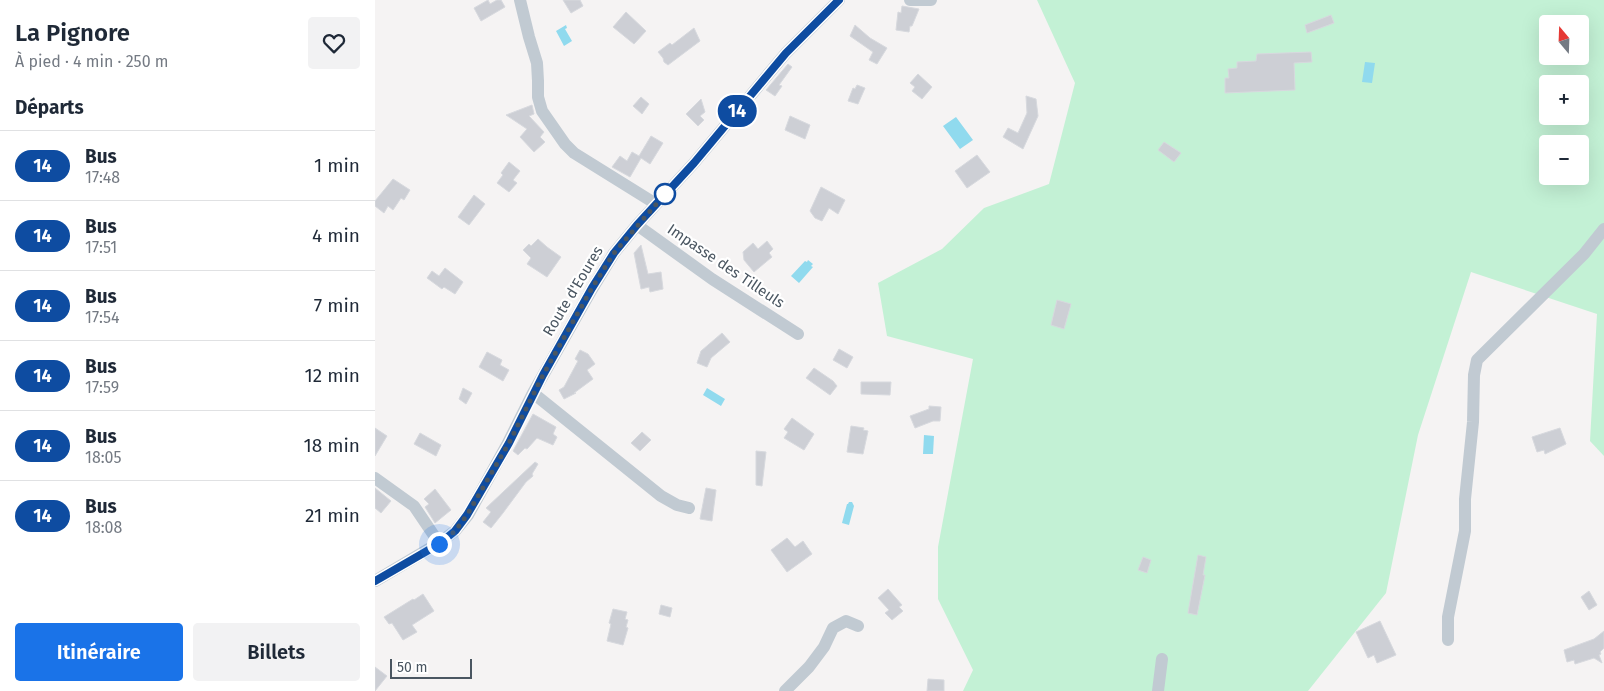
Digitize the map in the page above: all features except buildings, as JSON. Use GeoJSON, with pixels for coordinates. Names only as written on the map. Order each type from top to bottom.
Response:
{"type":"FeatureCollection","features":[{"type":"Feature","properties":{"kind":"street"},"geometry":{"type":"LineString","coordinates":[[520,0],[537,63],[538,97],[543,112],[565,144],[574,153],[656,204]]}},
{"type":"Feature","properties":{"kind":"street","name":"Route d'Eoures"},"geometry":{"type":"LineString","coordinates":[[375,581],[439,544],[455,531],[467,515],[509,443],[533,393],[592,288],[614,253],[694,163],[786,53],[839,0]]}},
{"type":"Feature","properties":{"kind":"street"},"geometry":{"type":"LineString","coordinates":[[910,0],[931,0]]}},
{"type":"Feature","properties":{"kind":"street","name":"Impasse des Tilleuls"},"geometry":{"type":"LineString","coordinates":[[637,225],[713,279],[798,334]]}},
{"type":"Feature","properties":{"kind":"street"},"geometry":{"type":"LineString","coordinates":[[1448,640],[1448,617],[1465,531],[1465,499],[1473,422],[1474,376],[1477,360],[1584,254],[1604,229]]}},
{"type":"Feature","properties":{"kind":"street"},"geometry":{"type":"LineString","coordinates":[[533,393],[661,496],[677,505],[689,508]]}},
{"type":"Feature","properties":{"kind":"street"},"geometry":{"type":"LineString","coordinates":[[375,478],[414,506],[439,544]]}},
{"type":"Feature","properties":{"kind":"street"},"geometry":{"type":"LineString","coordinates":[[785,691],[809,667],[824,647],[833,628],[846,620],[857,626]]}},
{"type":"Feature","properties":{"kind":"street"},"geometry":{"type":"LineString","coordinates":[[1158,691],[1162,659]]}},
{"type":"Feature","properties":{"kind":"green space"},"geometry":{"type":"Polygon","coordinates":[[[1037,0],[1604,0],[1604,456],[1590,441],[1597,314],[1471,272],[1418,435],[1386,593],[1308,691],[963,691],[973,670],[938,599],[938,547],[973,359],[887,336],[878,283],[942,249],[984,208],[1049,184],[1075,83],[1037,0]]]}},
{"type":"Feature","properties":{"kind":"water"},"geometry":{"type":"Polygon","coordinates":[[[566,25],[567,28],[565,29],[572,41],[564,46],[556,31],[566,25]]]}},
{"type":"Feature","properties":{"kind":"water"},"geometry":{"type":"Polygon","coordinates":[[[1365,62],[1375,63],[1372,83],[1362,82],[1365,62]]]}},
{"type":"Feature","properties":{"kind":"water"},"geometry":{"type":"Polygon","coordinates":[[[956,117],[973,140],[960,149],[943,126],[956,117]]]}},
{"type":"Feature","properties":{"kind":"water"},"geometry":{"type":"Polygon","coordinates":[[[808,260],[813,264],[811,266],[813,267],[799,283],[791,276],[808,260]]]}},
{"type":"Feature","properties":{"kind":"water"},"geometry":{"type":"Polygon","coordinates":[[[707,388],[725,399],[721,406],[703,395],[707,388]]]}},
{"type":"Feature","properties":{"kind":"water"},"geometry":{"type":"Polygon","coordinates":[[[924,435],[934,436],[933,454],[923,454],[924,435]]]}},
{"type":"Feature","properties":{"kind":"water"},"geometry":{"type":"Polygon","coordinates":[[[849,502],[852,502],[854,506],[849,525],[842,523],[849,502]]]}},
{"type":"Feature","properties":{"kind":"bus line","name":"14"},"geometry":{"type":"LineString","coordinates":[[375,581],[439,544],[455,531],[467,515],[509,443],[533,393],[592,288],[614,253],[694,163],[786,53],[839,0]]}},
{"type":"Feature","properties":{"kind":"route"},"geometry":{"type":"LineString","coordinates":[[439,544],[455,531],[467,515],[509,443],[543,375],[614,253],[665,194]]}}]}
